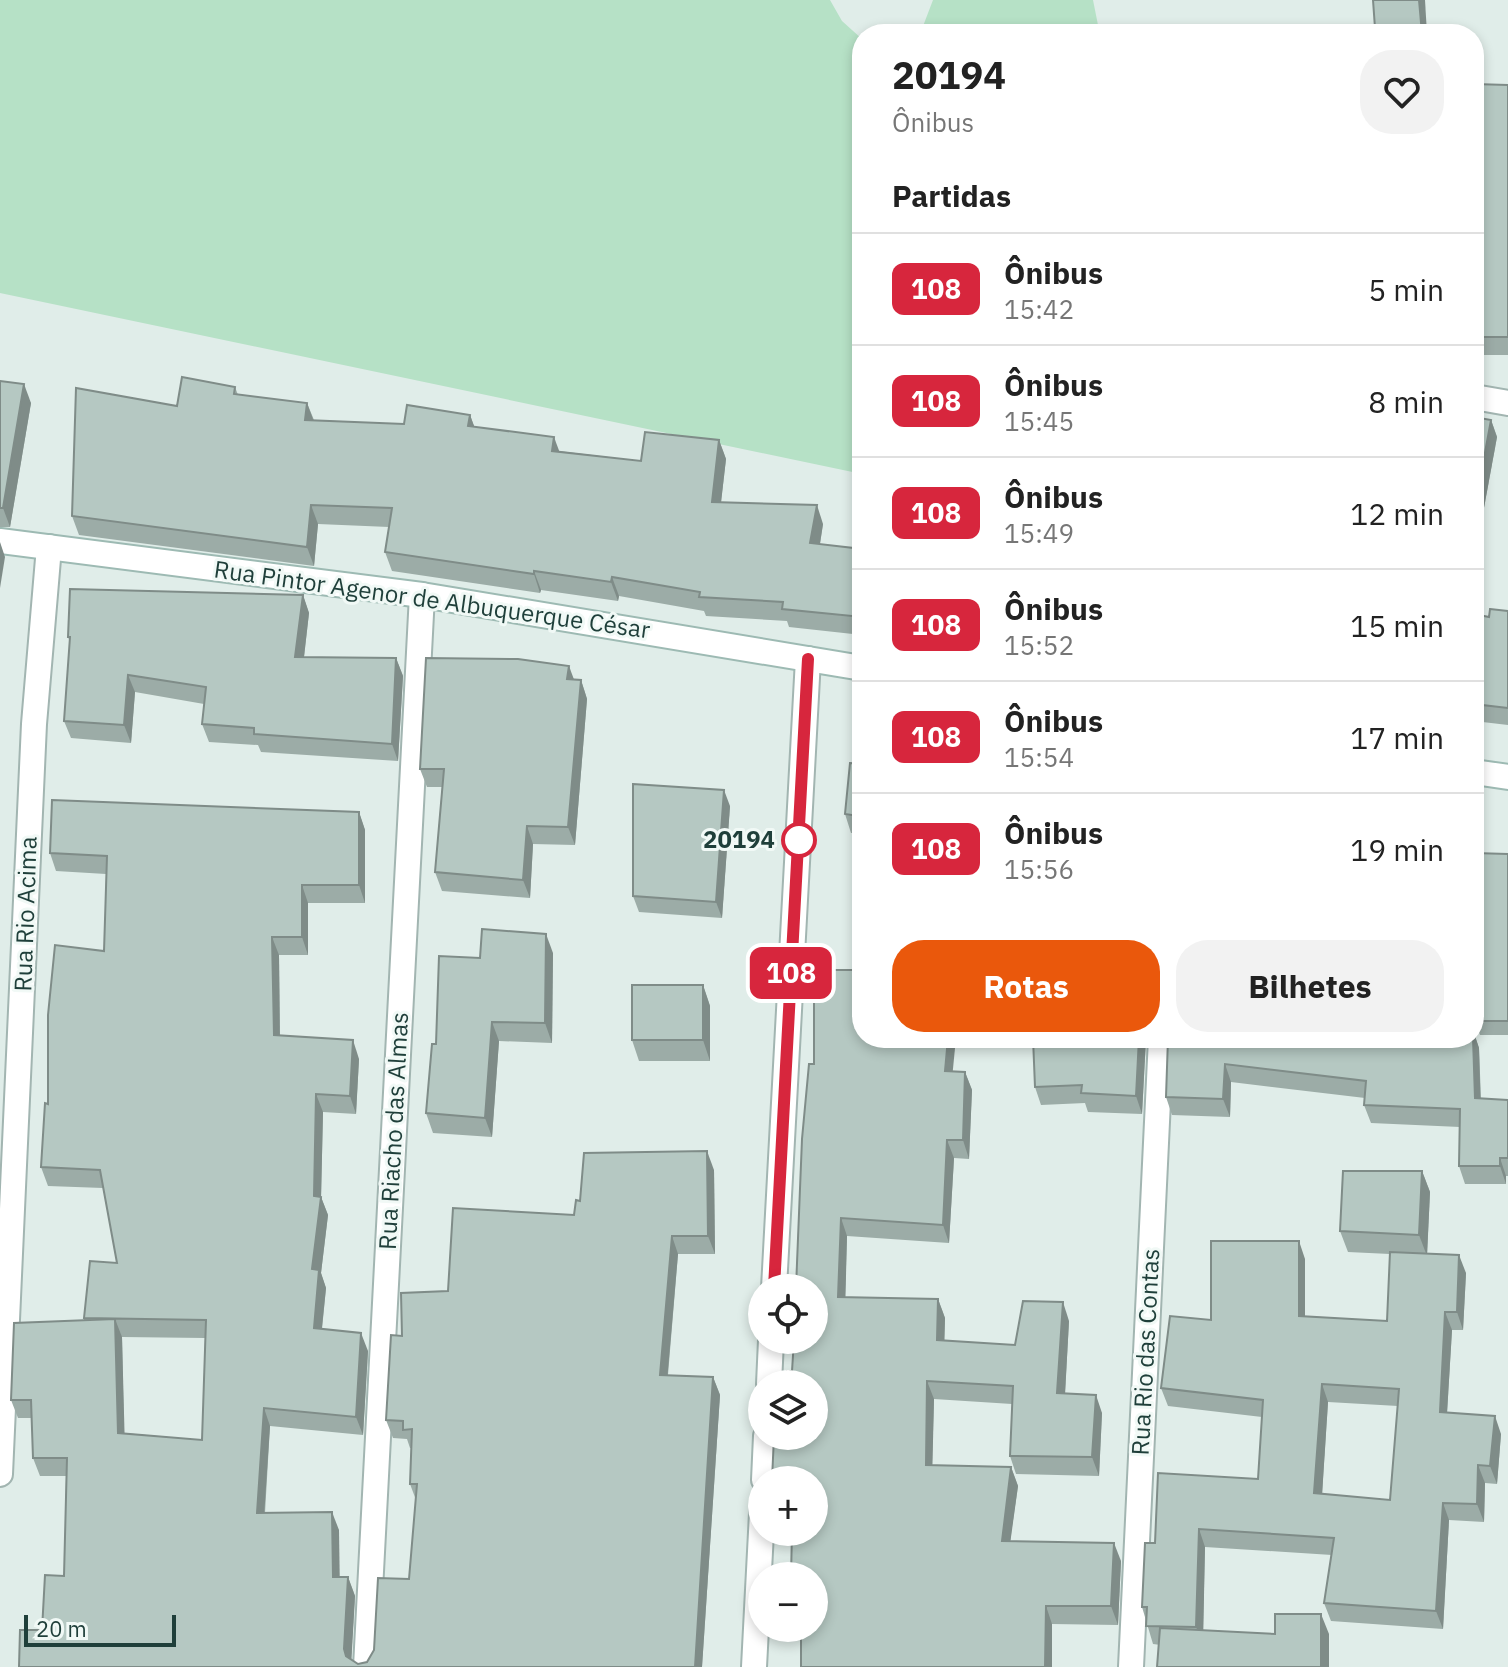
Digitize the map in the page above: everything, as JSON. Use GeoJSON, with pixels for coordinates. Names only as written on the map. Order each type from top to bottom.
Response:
{"type":"FeatureCollection","features":[{"type":"Feature","properties":{"kind":"street"},"geometry":{"type":"LineString","coordinates":[[1484,399],[1508,403]]}},
{"type":"Feature","properties":{"kind":"street","name":"Rua Pintor Agenor de Albuquerque César"},"geometry":{"type":"LineString","coordinates":[[0,541],[422,595],[852,666]]}},
{"type":"Feature","properties":{"kind":"street","name":"Rua Rio Acima"},"geometry":{"type":"LineString","coordinates":[[0,1474],[34,724],[49,547]]}},
{"type":"Feature","properties":{"kind":"street","name":"Rua Riacho das Almas"},"geometry":{"type":"LineString","coordinates":[[366,1667],[422,595]]}},
{"type":"Feature","properties":{"kind":"street"},"geometry":{"type":"LineString","coordinates":[[775,1274],[808,659]]}},
{"type":"Feature","properties":{"kind":"street"},"geometry":{"type":"LineString","coordinates":[[1484,773],[1508,777]]}},
{"type":"Feature","properties":{"kind":"street","name":"Rua Rio das Contas"},"geometry":{"type":"LineString","coordinates":[[1131,1667],[1161,1048]]}},
{"type":"Feature","properties":{"kind":"street"},"geometry":{"type":"LineString","coordinates":[[754,1667],[760,1546]]}},
{"type":"Feature","properties":{"kind":"green space"},"geometry":{"type":"Polygon","coordinates":[[[0,0],[830,0],[842,21],[852,30],[852,472],[0,293],[0,0]]]}},
{"type":"Feature","properties":{"kind":"green space"},"geometry":{"type":"Polygon","coordinates":[[[933,0],[1093,0],[1098,24],[924,24],[933,0]]]}},
{"type":"Feature","properties":{"kind":"building"},"geometry":{"type":"Polygon","coordinates":[[[1373,0],[1419,0],[1421,24],[1375,24],[1373,0]]]}},
{"type":"Feature","properties":{"kind":"building"},"geometry":{"type":"Polygon","coordinates":[[[1484,84],[1508,85],[1508,337],[1484,337],[1484,84]]]}},
{"type":"Feature","properties":{"kind":"building"},"geometry":{"type":"Polygon","coordinates":[[[182,377],[235,387],[234,394],[307,403],[305,420],[404,424],[407,405],[470,415],[468,426],[554,437],[552,451],[641,461],[645,432],[719,440],[712,502],[817,505],[810,543],[852,548],[852,616],[782,609],[783,602],[699,597],[700,592],[612,577],[611,582],[534,571],[534,574],[385,552],[392,508],[311,505],[307,547],[72,516],[76,388],[177,406],[182,377]]]}},
{"type":"Feature","properties":{"kind":"building"},"geometry":{"type":"Polygon","coordinates":[[[0,381],[24,384],[3,508],[0,508],[0,381]]]}},
{"type":"Feature","properties":{"kind":"building"},"geometry":{"type":"Polygon","coordinates":[[[1484,419],[1491,420],[1484,458],[1484,419]]]}},
{"type":"Feature","properties":{"kind":"building"},"geometry":{"type":"Polygon","coordinates":[[[70,589],[303,595],[295,657],[396,658],[392,744],[254,734],[254,728],[202,724],[206,687],[128,675],[124,725],[64,721],[70,589]]]}},
{"type":"Feature","properties":{"kind":"building"},"geometry":{"type":"Polygon","coordinates":[[[1490,609],[1508,611],[1508,708],[1484,705],[1484,616],[1489,617],[1490,609]]]}},
{"type":"Feature","properties":{"kind":"building"},"geometry":{"type":"Polygon","coordinates":[[[426,658],[518,659],[569,666],[567,679],[581,680],[568,827],[527,826],[523,880],[435,872],[444,769],[420,769],[426,658]]]}},
{"type":"Feature","properties":{"kind":"building"},"geometry":{"type":"Polygon","coordinates":[[[850,763],[852,763],[852,815],[845,814],[850,763]]]}},
{"type":"Feature","properties":{"kind":"building"},"geometry":{"type":"Polygon","coordinates":[[[633,784],[724,790],[716,902],[633,896],[633,784]]]}},
{"type":"Feature","properties":{"kind":"building"},"geometry":{"type":"Polygon","coordinates":[[[52,800],[359,812],[359,885],[302,885],[302,937],[272,937],[274,1035],[353,1040],[350,1096],[316,1094],[314,1196],[321,1197],[312,1269],[319,1270],[314,1328],[361,1333],[356,1417],[264,1408],[257,1513],[332,1512],[333,1577],[348,1577],[344,1649],[346,1656],[358,1664],[367,1662],[374,1650],[378,1578],[409,1579],[417,1484],[410,1484],[412,1429],[403,1430],[403,1421],[386,1420],[391,1335],[402,1336],[401,1293],[448,1291],[453,1208],[574,1215],[576,1200],[580,1201],[584,1153],[707,1151],[708,1236],[672,1236],[660,1375],[713,1377],[695,1667],[19,1667],[20,1630],[42,1630],[45,1575],[64,1576],[67,1458],[33,1458],[31,1400],[11,1400],[14,1323],[115,1319],[118,1433],[202,1440],[206,1320],[84,1318],[90,1261],[117,1263],[100,1170],[41,1167],[45,1103],[48,1104],[48,1015],[55,945],[104,951],[107,856],[50,853],[52,800]]]}},
{"type":"Feature","properties":{"kind":"building"},"geometry":{"type":"Polygon","coordinates":[[[1484,853],[1508,854],[1508,1021],[1484,1021],[1484,853]]]}},
{"type":"Feature","properties":{"kind":"building"},"geometry":{"type":"Polygon","coordinates":[[[482,929],[546,934],[545,1023],[492,1022],[485,1118],[426,1113],[432,1044],[436,1044],[439,956],[480,958],[482,929]]]}},
{"type":"Feature","properties":{"kind":"building"},"geometry":{"type":"Polygon","coordinates":[[[814,970],[852,970],[852,1048],[947,1048],[945,1071],[965,1072],[963,1140],[947,1140],[943,1225],[841,1218],[838,1297],[938,1299],[937,1340],[1015,1345],[1023,1301],[1063,1302],[1057,1393],[1096,1395],[1092,1457],[1010,1456],[1013,1386],[927,1381],[926,1465],[1011,1467],[1002,1541],[1114,1543],[1111,1606],[1046,1606],[1045,1667],[801,1667],[801,1642],[828,1642],[828,1562],[791,1562],[792,1546],[828,1546],[828,1466],[773,1466],[773,1450],[828,1450],[828,1370],[792,1370],[793,1354],[828,1354],[828,1274],[797,1274],[802,1139],[809,1064],[814,1064],[814,970]]]}},
{"type":"Feature","properties":{"kind":"building"},"geometry":{"type":"Polygon","coordinates":[[[632,985],[703,985],[703,1040],[632,1040],[632,985]]]}},
{"type":"Feature","properties":{"kind":"building"},"geometry":{"type":"Polygon","coordinates":[[[1033,1048],[1138,1048],[1136,1096],[1081,1093],[1082,1085],[1035,1087],[1033,1048]]]}},
{"type":"Feature","properties":{"kind":"building"},"geometry":{"type":"Polygon","coordinates":[[[1168,1048],[1473,1048],[1475,1098],[1508,1100],[1508,1158],[1500,1158],[1500,1166],[1459,1166],[1460,1109],[1364,1105],[1366,1081],[1225,1064],[1223,1099],[1166,1097],[1168,1048]]]}},
{"type":"Feature","properties":{"kind":"building"},"geometry":{"type":"Polygon","coordinates":[[[1343,1171],[1422,1171],[1419,1235],[1340,1231],[1343,1171]]]}},
{"type":"Feature","properties":{"kind":"building"},"geometry":{"type":"Polygon","coordinates":[[[1211,1241],[1299,1241],[1299,1316],[1387,1321],[1390,1252],[1459,1255],[1457,1312],[1445,1312],[1440,1412],[1495,1416],[1490,1466],[1478,1465],[1477,1504],[1443,1503],[1436,1611],[1324,1603],[1334,1538],[1199,1529],[1196,1627],[1146,1626],[1147,1607],[1142,1607],[1145,1543],[1155,1543],[1158,1473],[1258,1479],[1263,1400],[1161,1388],[1170,1316],[1211,1320],[1211,1241]],[[1322,1384],[1314,1493],[1390,1500],[1399,1389],[1322,1384]]]}},
{"type":"Feature","properties":{"kind":"building"},"geometry":{"type":"Polygon","coordinates":[[[1275,1614],[1321,1614],[1321,1667],[1157,1667],[1160,1628],[1275,1634],[1275,1614]]]}},
{"type":"Feature","properties":{"kind":"bus line","name":"108"},"geometry":{"type":"LineString","coordinates":[[775,1274],[808,659]]}},
{"type":"Feature","properties":{"kind":"place","name":"20194"},"geometry":{"type":"Point","coordinates":[799,840]}}]}
